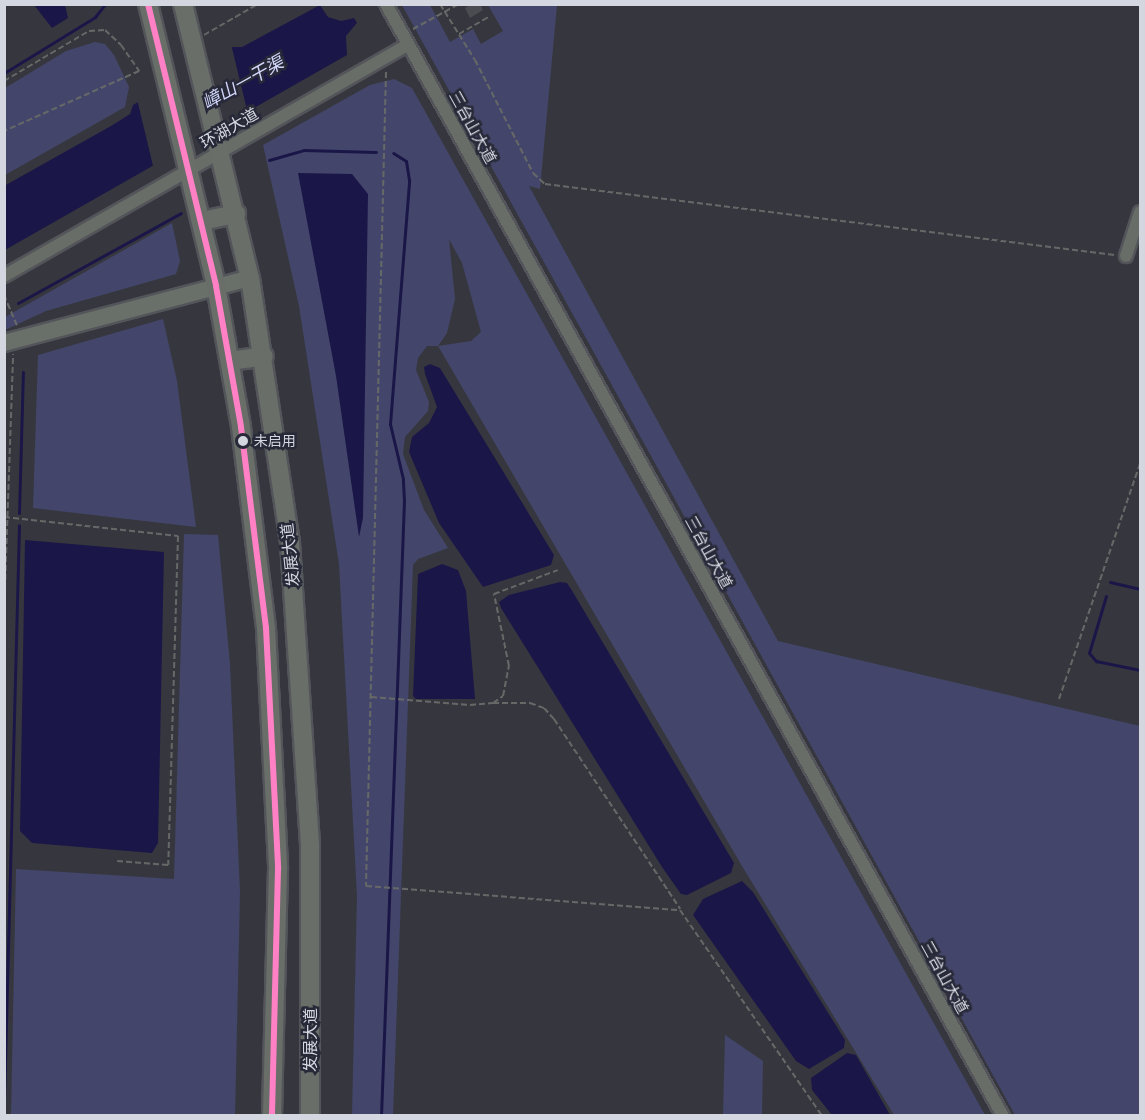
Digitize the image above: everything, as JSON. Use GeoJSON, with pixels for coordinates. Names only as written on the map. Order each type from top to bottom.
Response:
{"type":"FeatureCollection","features":[{"type":"Feature","properties":{"kind":"main road","name":"发展大道"},"geometry":{"type":"LineString","coordinates":[[148,4],[169,76],[216,286],[230,361],[266,628],[278,869],[272,1116]]}},
{"type":"Feature","properties":{"kind":"main road","name":"发展大道"},"geometry":{"type":"LineString","coordinates":[[183,4],[221,146],[250,278],[264,356],[290,543],[307,764],[310,1116]]}},
{"type":"Feature","properties":{"kind":"main road"},"geometry":{"type":"LineString","coordinates":[[202,221],[236,214]]}},
{"type":"Feature","properties":{"kind":"main road"},"geometry":{"type":"LineString","coordinates":[[11,341],[250,278]]}},
{"type":"Feature","properties":{"kind":"main road"},"geometry":{"type":"LineString","coordinates":[[230,361],[264,356]]}},
{"type":"Feature","properties":{"kind":"street","name":"三台山大道"},"geometry":{"type":"LineString","coordinates":[[386,4],[1003,1116]]}},
{"type":"Feature","properties":{"kind":"street","name":"环湖大道"},"geometry":{"type":"LineString","coordinates":[[4,276],[221,146],[387,58],[405,40]]}},
{"type":"Feature","properties":{"kind":"street"},"geometry":{"type":"LineString","coordinates":[[1126,256],[1140,212]]}},
{"type":"Feature","properties":{"kind":"path"},"geometry":{"type":"LineString","coordinates":[[194,40],[258,4]]}},
{"type":"Feature","properties":{"kind":"path"},"geometry":{"type":"LineString","coordinates":[[440,4],[459,34],[533,173],[545,184],[1126,256]]}},
{"type":"Feature","properties":{"kind":"path"},"geometry":{"type":"LineString","coordinates":[[405,40],[459,4]]}},
{"type":"Feature","properties":{"kind":"path"},"geometry":{"type":"LineString","coordinates":[[459,34],[488,17]]}},
{"type":"Feature","properties":{"kind":"path"},"geometry":{"type":"LineString","coordinates":[[4,81],[89,31],[105,30],[121,45],[139,71],[4,131]]}},
{"type":"Feature","properties":{"kind":"path"},"geometry":{"type":"LineString","coordinates":[[387,58],[366,886],[680,910]]}},
{"type":"Feature","properties":{"kind":"path"},"geometry":{"type":"LineString","coordinates":[[4,295],[15,314],[11,341],[13,358],[4,616]]}},
{"type":"Feature","properties":{"kind":"path"},"geometry":{"type":"LineString","coordinates":[[1059,699],[1140,464]]}},
{"type":"Feature","properties":{"kind":"path"},"geometry":{"type":"LineString","coordinates":[[6,518],[178,536],[168,865],[117,861]]}},
{"type":"Feature","properties":{"kind":"path"},"geometry":{"type":"LineString","coordinates":[[493,703],[503,696],[509,666],[492,602],[494,594],[558,570]]}},
{"type":"Feature","properties":{"kind":"path"},"geometry":{"type":"LineString","coordinates":[[371,697],[470,705],[530,703],[544,708],[554,719],[680,910],[822,1116]]}},
{"type":"Feature","properties":{"kind":"shaded area"},"geometry":{"type":"Polygon","coordinates":[[[402,5],[430,5],[450,42],[473,29],[481,44],[503,31],[488,5],[557,5],[540,189],[529,186],[778,641],[1140,726],[1140,1115],[1015,1115],[402,5]]]}},
{"type":"Feature","properties":{"kind":"shaded area"},"geometry":{"type":"Polygon","coordinates":[[[95,42],[105,44],[114,55],[129,87],[125,107],[5,175],[5,88],[66,51],[95,42]]]}},
{"type":"Feature","properties":{"kind":"shaded area"},"geometry":{"type":"Polygon","coordinates":[[[394,79],[412,88],[985,1115],[894,1115],[742,866],[438,346],[427,346],[418,358],[416,370],[429,402],[428,411],[405,437],[403,454],[424,510],[448,548],[418,559],[413,565],[393,1115],[352,1115],[357,896],[339,564],[299,306],[263,145],[370,85],[394,79]],[[449,239],[455,299],[447,333],[438,346],[471,341],[481,332],[462,263],[449,239]]]}},
{"type":"Feature","properties":{"kind":"shaded area"},"geometry":{"type":"Polygon","coordinates":[[[172,223],[180,261],[176,274],[46,311],[5,330],[5,317],[172,223]]]}},
{"type":"Feature","properties":{"kind":"shaded area"},"geometry":{"type":"Polygon","coordinates":[[[163,319],[177,381],[196,527],[33,508],[38,355],[163,319]]]}},
{"type":"Feature","properties":{"kind":"shaded area"},"geometry":{"type":"Polygon","coordinates":[[[184,534],[218,535],[230,664],[240,892],[235,1115],[11,1115],[16,869],[174,879],[184,534]]]}},
{"type":"Feature","properties":{"kind":"shaded area"},"geometry":{"type":"Polygon","coordinates":[[[725,1035],[763,1061],[762,1115],[723,1115],[725,1035]]]}},
{"type":"Feature","properties":{"kind":"water"},"geometry":{"type":"Polygon","coordinates":[[[34,5],[65,5],[68,18],[52,28],[34,5]]]}},
{"type":"Feature","properties":{"kind":"water","name":"嶂山一干渠"},"geometry":{"type":"Polygon","coordinates":[[[320,5],[328,17],[341,21],[354,18],[357,23],[346,36],[347,55],[5,250],[4,186],[111,126],[130,114],[133,105],[233,47],[242,47],[320,5]]]}},
{"type":"Feature","properties":{"kind":"water"},"geometry":{"type":"Polygon","coordinates":[[[298,173],[352,174],[368,194],[363,518],[359,537],[336,376],[298,173]]]}},
{"type":"Feature","properties":{"kind":"water"},"geometry":{"type":"Polygon","coordinates":[[[430,364],[440,368],[554,555],[551,565],[483,587],[439,523],[409,452],[412,437],[429,423],[437,407],[425,374],[424,367],[430,364]]]}},
{"type":"Feature","properties":{"kind":"water"},"geometry":{"type":"Polygon","coordinates":[[[25,540],[164,552],[158,843],[152,853],[32,843],[20,831],[25,540]]]}},
{"type":"Feature","properties":{"kind":"water"},"geometry":{"type":"Polygon","coordinates":[[[442,564],[458,570],[466,591],[475,699],[416,699],[413,696],[418,574],[442,564]]]}},
{"type":"Feature","properties":{"kind":"water"},"geometry":{"type":"Polygon","coordinates":[[[560,582],[567,583],[571,589],[734,863],[731,873],[687,895],[681,894],[662,867],[501,608],[499,602],[509,595],[560,582]]]}},
{"type":"Feature","properties":{"kind":"water"},"geometry":{"type":"Polygon","coordinates":[[[742,881],[753,892],[845,1040],[844,1048],[809,1069],[796,1061],[693,915],[703,899],[742,881]]]}},
{"type":"Feature","properties":{"kind":"water"},"geometry":{"type":"Polygon","coordinates":[[[847,1053],[856,1055],[890,1115],[832,1115],[812,1090],[811,1078],[847,1053]]]}},
{"type":"Feature","properties":{"kind":"pier"},"geometry":{"type":"Polygon","coordinates":[[[231,44],[248,114],[154,170],[137,99],[231,44]]]}},
{"type":"Feature","properties":{"kind":"building"},"geometry":{"type":"Polygon","coordinates":[[[471,4],[480,4],[483,10],[470,18],[465,8],[471,4]]]}},
{"type":"Feature","properties":{"kind":"waterway"},"geometry":{"type":"LineString","coordinates":[[4,73],[95,17],[105,4]]}},
{"type":"Feature","properties":{"kind":"waterway"},"geometry":{"type":"LineString","coordinates":[[269,160],[304,150],[376,152]]}},
{"type":"Feature","properties":{"kind":"waterway"},"geometry":{"type":"LineString","coordinates":[[381,1116],[404,501],[403,479],[390,424],[409,180],[406,161],[393,153]]}},
{"type":"Feature","properties":{"kind":"waterway"},"geometry":{"type":"LineString","coordinates":[[18,303],[181,213]]}},
{"type":"Feature","properties":{"kind":"waterway"},"geometry":{"type":"LineString","coordinates":[[19,513],[23,372]]}},
{"type":"Feature","properties":{"kind":"waterway"},"geometry":{"type":"LineString","coordinates":[[4,1102],[19,525]]}},
{"type":"Feature","properties":{"kind":"waterway"},"geometry":{"type":"LineString","coordinates":[[1110,582],[1140,589]]}},
{"type":"Feature","properties":{"kind":"waterway"},"geometry":{"type":"LineString","coordinates":[[1106,596],[1089,653],[1096,661],[1140,670]]}},
{"type":"Feature","properties":{"kind":"transit line"},"geometry":{"type":"LineString","coordinates":[[148,4],[216,286],[241,427],[266,628],[278,869],[272,1116]]}},
{"type":"Feature","properties":{"kind":"place","name":"未启用"},"geometry":{"type":"Point","coordinates":[243,441]}}]}
